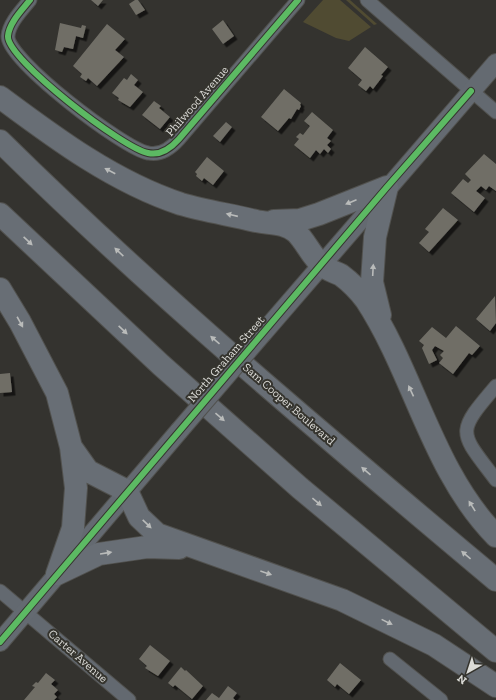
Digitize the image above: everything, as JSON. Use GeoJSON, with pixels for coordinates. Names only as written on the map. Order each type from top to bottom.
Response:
{"type":"FeatureCollection","features":[{"type":"Feature","properties":{"kind":"highway"},"geometry":{"type":"LineString","coordinates":[[0,97],[53,136],[101,166],[140,187],[181,204],[258,221],[286,225],[302,240],[322,265],[343,276],[365,299],[385,335],[448,469],[481,521],[496,536]]}},
{"type":"Feature","properties":{"kind":"highway","name":"Sam Cooper Boulevard"},"geometry":{"type":"LineString","coordinates":[[0,140],[202,329],[381,484],[496,580]]}},
{"type":"Feature","properties":{"kind":"highway"},"geometry":{"type":"LineString","coordinates":[[258,221],[300,220],[338,208],[387,187]]}},
{"type":"Feature","properties":{"kind":"highway"},"geometry":{"type":"LineString","coordinates":[[385,335],[372,282],[375,237],[387,187]]}},
{"type":"Feature","properties":{"kind":"highway"},"geometry":{"type":"LineString","coordinates":[[0,214],[161,365],[283,472],[496,651]]}},
{"type":"Feature","properties":{"kind":"highway"},"geometry":{"type":"LineString","coordinates":[[0,289],[20,322],[57,393],[71,448],[76,488],[73,528],[57,574]]}},
{"type":"Feature","properties":{"kind":"highway"},"geometry":{"type":"LineString","coordinates":[[71,448],[88,471],[127,491],[140,517],[157,534],[342,600],[434,645],[496,686]]}},
{"type":"Feature","properties":{"kind":"highway"},"geometry":{"type":"LineString","coordinates":[[57,574],[100,554],[147,548],[196,549]]}},
{"type":"Feature","properties":{"kind":"main road","name":"North Graham Street"},"geometry":{"type":"LineString","coordinates":[[0,642],[387,187],[496,63]]}},
{"type":"Feature","properties":{"kind":"street","name":"Philwood Avenue"},"geometry":{"type":"LineString","coordinates":[[30,0],[11,26],[8,37],[13,51],[22,61],[103,127],[137,150],[157,154],[172,146],[180,139],[298,0]]}},
{"type":"Feature","properties":{"kind":"street"},"geometry":{"type":"LineString","coordinates":[[367,0],[496,112]]}},
{"type":"Feature","properties":{"kind":"street"},"geometry":{"type":"LineString","coordinates":[[496,386],[471,415],[466,430],[468,444],[496,480]]}},
{"type":"Feature","properties":{"kind":"street","name":"Carter Avenue"},"geometry":{"type":"LineString","coordinates":[[0,591],[129,700]]}},
{"type":"Feature","properties":{"kind":"street"},"geometry":{"type":"LineString","coordinates":[[390,659],[441,700]]}},
{"type":"Feature","properties":{"kind":"shaded area"},"geometry":{"type":"Polygon","coordinates":[[[323,0],[340,0],[371,27],[349,41],[336,38],[303,22],[323,0]]]}},
{"type":"Feature","properties":{"kind":"shaded area"},"geometry":{"type":"Polygon","coordinates":[[[346,0],[350,0],[377,24],[374,25],[346,0]]]}},
{"type":"Feature","properties":{"kind":"building"},"geometry":{"type":"Polygon","coordinates":[[[91,0],[103,0],[98,6],[91,0]]]}},
{"type":"Feature","properties":{"kind":"building"},"geometry":{"type":"Polygon","coordinates":[[[135,0],[138,0],[145,10],[136,15],[129,4],[135,0]]]}},
{"type":"Feature","properties":{"kind":"building"},"geometry":{"type":"Polygon","coordinates":[[[223,20],[234,36],[223,44],[212,29],[223,20]]]}},
{"type":"Feature","properties":{"kind":"building"},"geometry":{"type":"Polygon","coordinates":[[[60,23],[81,28],[82,25],[86,26],[83,38],[76,36],[73,49],[64,47],[62,52],[55,50],[60,23]]]}},
{"type":"Feature","properties":{"kind":"building"},"geometry":{"type":"Polygon","coordinates":[[[107,24],[125,39],[115,50],[124,57],[97,86],[88,78],[86,81],[80,77],[82,74],[73,66],[107,24]]]}},
{"type":"Feature","properties":{"kind":"building"},"geometry":{"type":"Polygon","coordinates":[[[365,47],[388,67],[381,75],[383,76],[373,89],[370,86],[366,91],[358,85],[362,80],[348,68],[365,47]]]}},
{"type":"Feature","properties":{"kind":"building"},"geometry":{"type":"Polygon","coordinates":[[[131,74],[138,80],[134,85],[143,92],[130,107],[118,100],[119,98],[112,93],[124,78],[127,80],[131,74]]]}},
{"type":"Feature","properties":{"kind":"building"},"geometry":{"type":"Polygon","coordinates":[[[284,89],[301,103],[301,106],[299,110],[297,109],[291,119],[289,118],[278,131],[261,117],[284,89]]]}},
{"type":"Feature","properties":{"kind":"building"},"geometry":{"type":"Polygon","coordinates":[[[154,101],[161,106],[159,108],[170,117],[160,129],[142,115],[154,101]]]}},
{"type":"Feature","properties":{"kind":"building"},"geometry":{"type":"Polygon","coordinates":[[[312,112],[333,130],[327,138],[331,141],[327,145],[331,149],[328,153],[324,149],[320,154],[316,150],[310,158],[294,145],[299,139],[296,137],[300,133],[303,135],[310,126],[304,121],[312,112]]]}},
{"type":"Feature","properties":{"kind":"building"},"geometry":{"type":"Polygon","coordinates":[[[226,122],[232,127],[220,142],[213,136],[226,122]]]}},
{"type":"Feature","properties":{"kind":"building"},"geometry":{"type":"Polygon","coordinates":[[[484,154],[496,164],[496,191],[489,186],[486,190],[481,186],[476,191],[485,198],[474,212],[451,193],[463,179],[468,183],[471,180],[465,174],[484,154]]]}},
{"type":"Feature","properties":{"kind":"building"},"geometry":{"type":"Polygon","coordinates":[[[207,157],[224,171],[213,185],[204,178],[202,181],[196,176],[197,174],[195,172],[207,157]]]}},
{"type":"Feature","properties":{"kind":"building"},"geometry":{"type":"Polygon","coordinates":[[[443,208],[458,220],[429,252],[419,243],[429,232],[425,229],[443,208]]]}},
{"type":"Feature","properties":{"kind":"building"},"geometry":{"type":"Polygon","coordinates":[[[495,296],[496,323],[490,331],[476,319],[495,296]]]}},
{"type":"Feature","properties":{"kind":"building"},"geometry":{"type":"Polygon","coordinates":[[[456,326],[480,346],[472,355],[469,353],[453,374],[439,363],[443,358],[440,355],[444,351],[435,346],[432,350],[437,360],[429,364],[422,348],[424,345],[419,341],[432,327],[446,338],[456,326]]]}},
{"type":"Feature","properties":{"kind":"building"},"geometry":{"type":"Polygon","coordinates":[[[10,373],[12,392],[0,393],[0,374],[10,373]]]}},
{"type":"Feature","properties":{"kind":"building"},"geometry":{"type":"Polygon","coordinates":[[[150,645],[170,661],[158,676],[145,668],[147,666],[139,659],[150,645]]]}},
{"type":"Feature","properties":{"kind":"building"},"geometry":{"type":"Polygon","coordinates":[[[340,663],[361,680],[349,694],[337,684],[335,687],[327,680],[340,663]]]}},
{"type":"Feature","properties":{"kind":"building"},"geometry":{"type":"Polygon","coordinates":[[[181,667],[203,686],[192,699],[175,685],[173,687],[168,683],[181,667]]]}},
{"type":"Feature","properties":{"kind":"building"},"geometry":{"type":"Polygon","coordinates":[[[46,673],[55,680],[51,684],[58,690],[54,694],[57,697],[54,700],[24,700],[35,687],[32,686],[36,682],[38,683],[46,673]]]}},
{"type":"Feature","properties":{"kind":"building"},"geometry":{"type":"Polygon","coordinates":[[[228,686],[237,693],[233,698],[235,700],[206,700],[212,693],[219,698],[228,686]]]}},
{"type":"Feature","properties":{"kind":"cycle path"},"geometry":{"type":"LineString","coordinates":[[30,0],[16,17],[9,31],[8,36],[12,47],[45,82],[68,102],[135,148],[153,154],[169,148],[176,142],[298,0]]}},
{"type":"Feature","properties":{"kind":"cycle path"},"geometry":{"type":"LineString","coordinates":[[0,642],[387,187],[471,91]]}}]}
